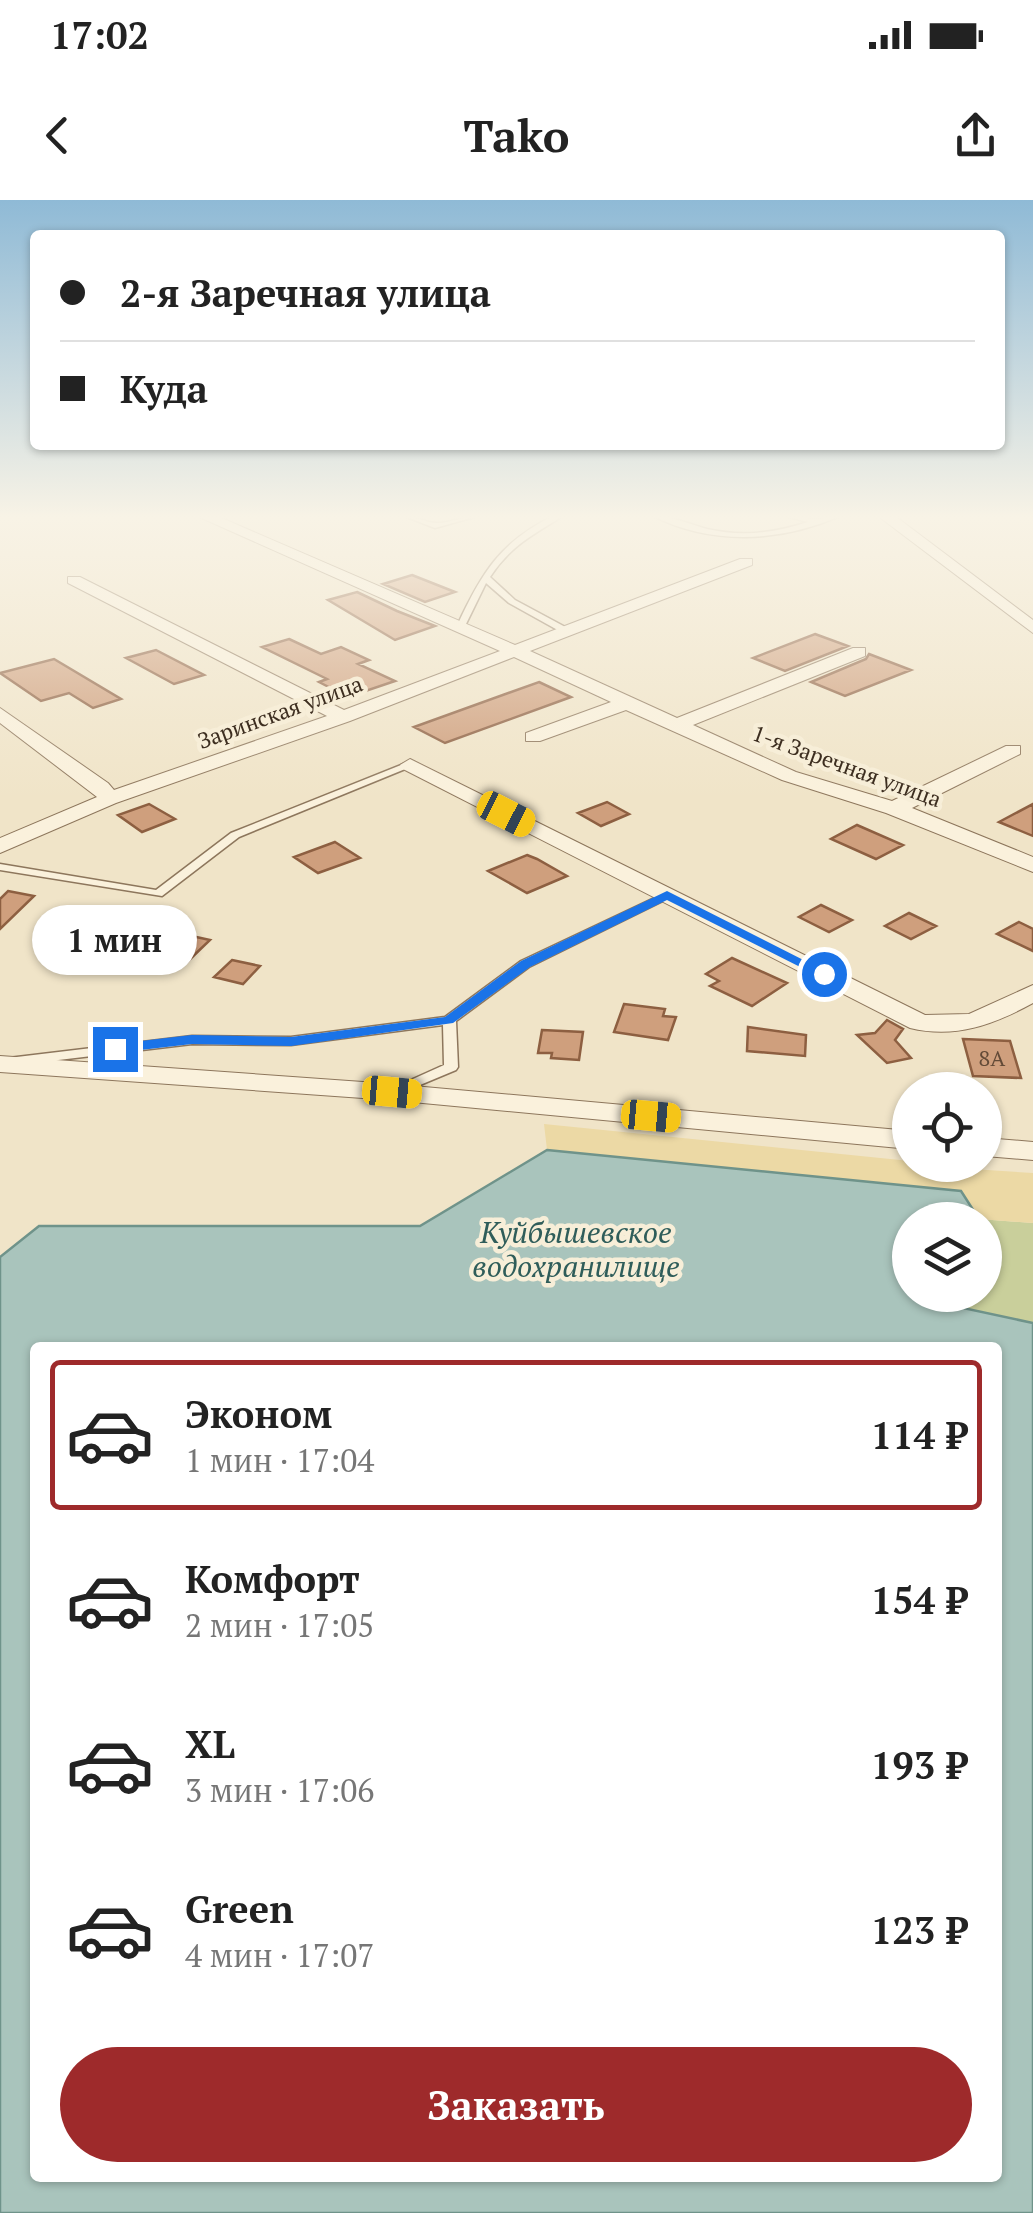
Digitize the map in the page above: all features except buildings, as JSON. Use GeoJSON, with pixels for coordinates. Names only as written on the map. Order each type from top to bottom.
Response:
{"type":"FeatureCollection","features":[{"type":"Feature","properties":{"kind":"street"},"geometry":{"type":"LineString","coordinates":[[133,610],[343,717]]}},
{"type":"Feature","properties":{"kind":"street","name":"1-я Заречная улица"},"geometry":{"type":"LineString","coordinates":[[423,610],[790,776],[894,808],[1033,865]]}},
{"type":"Feature","properties":{"kind":"street","name":"Заринская улица"},"geometry":{"type":"LineString","coordinates":[[0,846],[109,800],[343,717],[621,610]]}},
{"type":"Feature","properties":{"kind":"street"},"geometry":{"type":"LineString","coordinates":[[1009,610],[1033,628]]}},
{"type":"Feature","properties":{"kind":"street"},"geometry":{"type":"LineString","coordinates":[[677,725],[859,652]]}},
{"type":"Feature","properties":{"kind":"street"},"geometry":{"type":"LineString","coordinates":[[533,737],[628,703]]}},
{"type":"Feature","properties":{"kind":"street"},"geometry":{"type":"LineString","coordinates":[[0,714],[102,787],[109,800]]}},
{"type":"Feature","properties":{"kind":"street"},"geometry":{"type":"LineString","coordinates":[[894,808],[1013,750]]}},
{"type":"Feature","properties":{"kind":"street"},"geometry":{"type":"LineString","coordinates":[[410,765],[919,1022],[956,1028],[992,1015],[1033,993]]}},
{"type":"Feature","properties":{"kind":"street"},"geometry":{"type":"LineString","coordinates":[[0,1063],[392,1092],[892,1138]]}},
{"type":"Feature","properties":{"kind":"street"},"geometry":{"type":"LineString","coordinates":[[1002,1148],[1033,1151]]}},
{"type":"Feature","properties":{"kind":"lane"},"geometry":{"type":"LineString","coordinates":[[461,626],[469,610]]}},
{"type":"Feature","properties":{"kind":"lane"},"geometry":{"type":"LineString","coordinates":[[524,610],[566,631]]}},
{"type":"Feature","properties":{"kind":"lane"},"geometry":{"type":"LineString","coordinates":[[0,867],[158,894],[235,835],[410,765]]}},
{"type":"Feature","properties":{"kind":"lane"},"geometry":{"type":"LineString","coordinates":[[0,1063],[192,1040],[291,1041],[448,1020],[526,964],[667,895]]}},
{"type":"Feature","properties":{"kind":"lane"},"geometry":{"type":"LineString","coordinates":[[392,1092],[450,1067],[448,1020]]}},
{"type":"Feature","properties":{"kind":"green space"},"geometry":{"type":"Polygon","coordinates":[[[1002,1221],[1033,1223],[1033,1323],[982,1312],[1002,1312],[1002,1221]]]}},
{"type":"Feature","properties":{"kind":"sand"},"geometry":{"type":"Polygon","coordinates":[[[544,1124],[892,1159],[892,1182],[1002,1182],[1002,1171],[1033,1173],[1033,1223],[1002,1221],[1002,1202],[967,1202],[960,1191],[547,1150],[544,1124]]]}},
{"type":"Feature","properties":{"kind":"water","name":"Куйбышевское водохранилище"},"geometry":{"type":"Polygon","coordinates":[[[547,1150],[961,1191],[968,1202],[892,1202],[892,1312],[982,1312],[1033,1323],[1033,2213],[0,2213],[0,1257],[39,1226],[420,1226],[547,1150]]]}},
{"type":"Feature","properties":{"kind":"route"},"geometry":{"type":"LineString","coordinates":[[115,1049],[192,1040],[291,1041],[448,1020],[526,964],[667,895],[824,974]]}}]}
